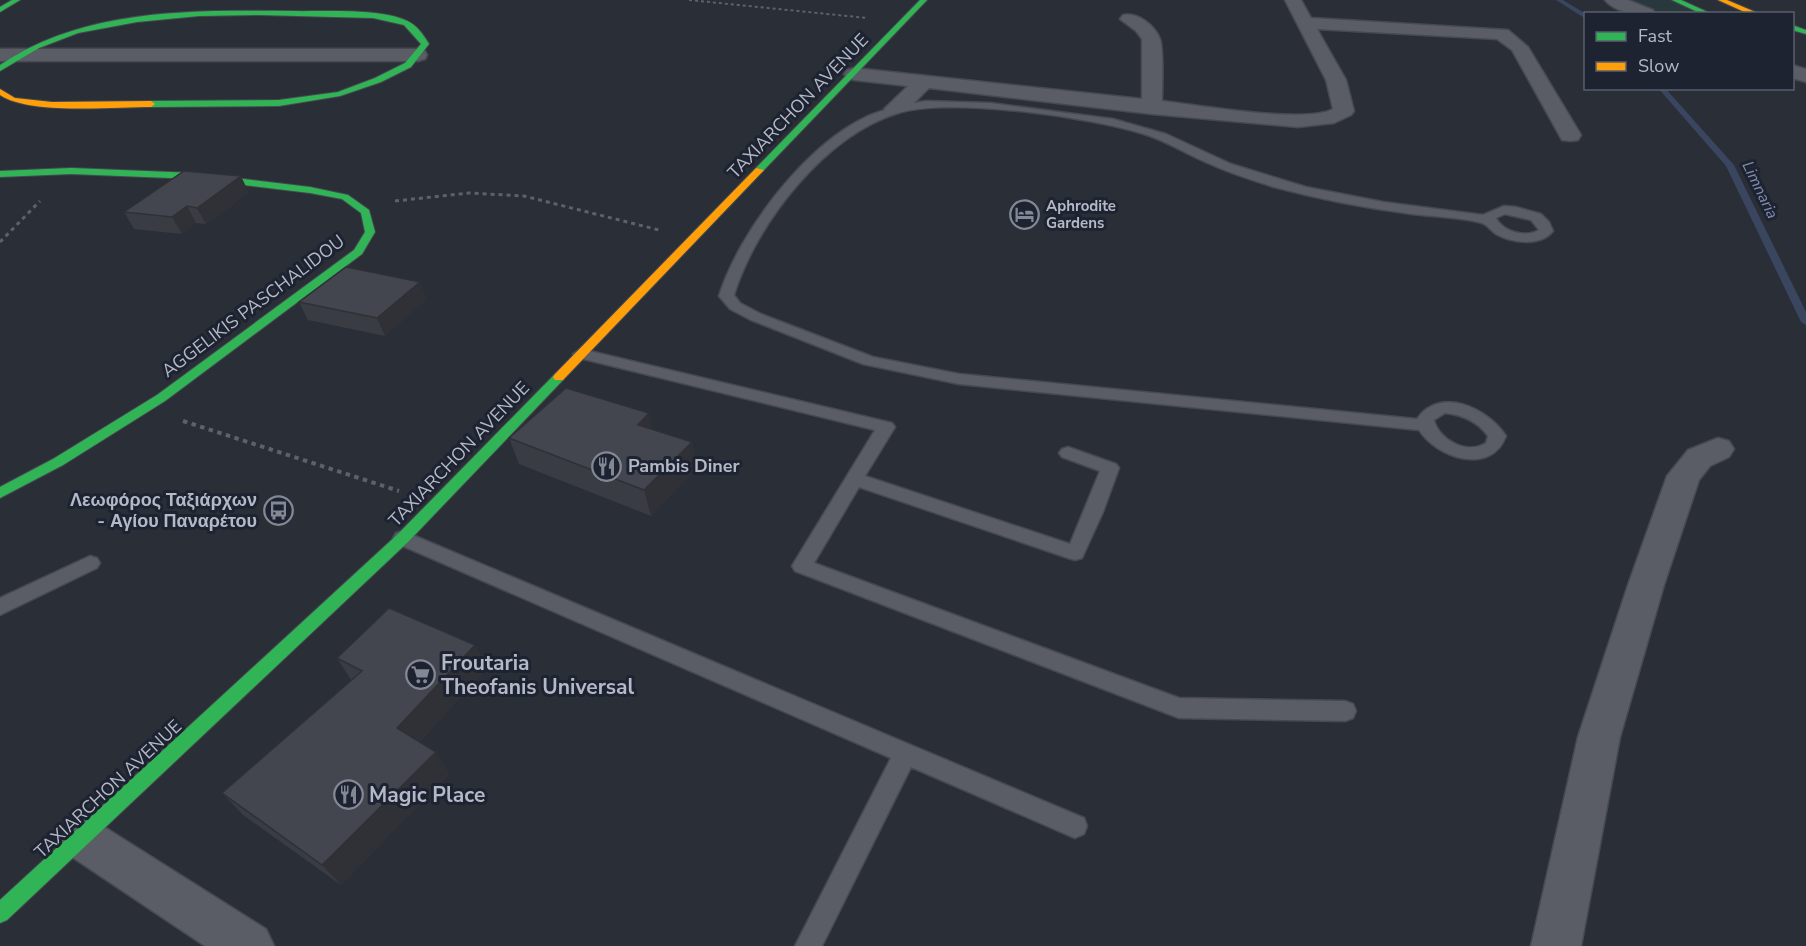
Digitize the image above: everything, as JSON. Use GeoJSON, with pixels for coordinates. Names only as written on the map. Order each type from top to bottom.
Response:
{"type":"FeatureCollection","features":[{"type":"Feature","properties":{"kind":"main road"},"geometry":{"type":"LineString","coordinates":[[0,10],[17,0]]}},
{"type":"Feature","properties":{"kind":"main road","name":"TAXIARCHON AVENUE"},"geometry":{"type":"LineString","coordinates":[[0,913],[404,538],[924,0]]}},
{"type":"Feature","properties":{"kind":"main road"},"geometry":{"type":"LineString","coordinates":[[1675,0],[1704,12]]}},
{"type":"Feature","properties":{"kind":"main road"},"geometry":{"type":"LineString","coordinates":[[1720,0],[1752,12]]}},
{"type":"Feature","properties":{"kind":"main road"},"geometry":{"type":"LineString","coordinates":[[0,69],[7,55],[59,36],[132,18],[167,14],[359,16],[402,21],[418,30],[425,44],[408,65],[340,94],[279,103],[52,105],[13,100],[0,91]]}},
{"type":"Feature","properties":{"kind":"main road"},"geometry":{"type":"LineString","coordinates":[[0,174],[70,171],[195,176],[310,190],[345,197],[357,205]]}},
{"type":"Feature","properties":{"kind":"main road","name":"AGGELIKIS PASCHALIDOU"},"geometry":{"type":"LineString","coordinates":[[0,493],[58,462],[145,408],[358,252],[370,232],[366,212],[357,205]]}},
{"type":"Feature","properties":{"kind":"street"},"geometry":{"type":"LineString","coordinates":[[854,74],[1269,119],[1320,122],[1333,119],[1344,111],[1336,80],[1293,0]]}},
{"type":"Feature","properties":{"kind":"street"},"geometry":{"type":"LineString","coordinates":[[1613,0],[1642,12]]}},
{"type":"Feature","properties":{"kind":"street"},"geometry":{"type":"LineString","coordinates":[[1129,19],[1143,27],[1151,39],[1152,108]]}},
{"type":"Feature","properties":{"kind":"street"},"geometry":{"type":"LineString","coordinates":[[1306,23],[1502,34],[1519,48],[1570,135]]}},
{"type":"Feature","properties":{"kind":"street"},"geometry":{"type":"LineString","coordinates":[[7,55],[418,55]]}},
{"type":"Feature","properties":{"kind":"street"},"geometry":{"type":"LineString","coordinates":[[894,109],[923,83]]}},
{"type":"Feature","properties":{"kind":"street"},"geometry":{"type":"LineString","coordinates":[[1556,946],[1599,736],[1646,585],[1684,476],[1699,458],[1719,449]]}},
{"type":"Feature","properties":{"kind":"street"},"geometry":{"type":"LineString","coordinates":[[82,838],[249,946]]}},
{"type":"Feature","properties":{"kind":"lane"},"geometry":{"type":"LineString","coordinates":[[1425,425],[959,379],[869,361],[756,317],[735,306],[726,296],[730,282],[748,247],[772,210],[825,150],[868,120],[894,109],[931,103],[967,103],[1103,121],[1161,135],[1211,160],[1281,185],[1338,197],[1489,220]]}},
{"type":"Feature","properties":{"kind":"lane"},"geometry":{"type":"LineString","coordinates":[[581,354],[886,427],[802,566],[1179,708],[1345,711]]}},
{"type":"Feature","properties":{"kind":"lane"},"geometry":{"type":"LineString","coordinates":[[854,479],[1076,553],[1110,468],[1068,453]]}},
{"type":"Feature","properties":{"kind":"lane"},"geometry":{"type":"LineString","coordinates":[[404,538],[1075,826]]}},
{"type":"Feature","properties":{"kind":"lane"},"geometry":{"type":"LineString","coordinates":[[0,607],[90,563]]}},
{"type":"Feature","properties":{"kind":"lane"},"geometry":{"type":"LineString","coordinates":[[808,946],[905,754]]}},
{"type":"Feature","properties":{"kind":"path"},"geometry":{"type":"LineString","coordinates":[[690,0],[905,22]]}},
{"type":"Feature","properties":{"kind":"path"},"geometry":{"type":"LineString","coordinates":[[0,242],[70,171]]}},
{"type":"Feature","properties":{"kind":"path"},"geometry":{"type":"LineString","coordinates":[[357,205],[469,193],[524,196],[666,231]]}},
{"type":"Feature","properties":{"kind":"path"},"geometry":{"type":"LineString","coordinates":[[145,408],[399,491]]}},
{"type":"Feature","properties":{"kind":"shaded area"},"geometry":{"type":"Polygon","coordinates":[[[1627,0],[1671,0],[1704,12],[1658,12],[1627,0]]]}},
{"type":"Feature","properties":{"kind":"building"},"geometry":{"type":"Polygon","coordinates":[[[184,171],[241,176],[197,208],[187,206],[172,217],[124,212],[184,171]]]}},
{"type":"Feature","properties":{"kind":"building"},"geometry":{"type":"Polygon","coordinates":[[[346,267],[420,282],[377,318],[299,302],[346,267]]]}},
{"type":"Feature","properties":{"kind":"building"},"geometry":{"type":"Polygon","coordinates":[[[566,388],[649,413],[638,425],[692,442],[644,490],[509,438],[566,388]]]}},
{"type":"Feature","properties":{"kind":"building"},"geometry":{"type":"Polygon","coordinates":[[[389,608],[475,645],[397,728],[436,752],[322,865],[222,793],[362,671],[337,658],[389,608]]]}},
{"type":"Feature","properties":{"kind":"waterway","name":"Limnaria"},"geometry":{"type":"LineString","coordinates":[[1559,0],[1584,16]]}},
{"type":"Feature","properties":{"kind":"waterway","name":"Limnaria"},"geometry":{"type":"LineString","coordinates":[[1663,90],[1730,165],[1806,322]]}},
{"type":"Feature","properties":{"kind":"traffic: fast"},"geometry":{"type":"LineString","coordinates":[[0,10],[17,0]]}},
{"type":"Feature","properties":{"kind":"traffic: fast"},"geometry":{"type":"LineString","coordinates":[[759,170],[924,0]]}},
{"type":"Feature","properties":{"kind":"traffic: fast"},"geometry":{"type":"LineString","coordinates":[[1675,0],[1704,12]]}},
{"type":"Feature","properties":{"kind":"traffic: fast"},"geometry":{"type":"LineString","coordinates":[[0,69],[37,46],[77,31],[107,24],[199,14],[291,13],[383,17],[410,26],[425,44],[408,65],[378,80],[340,94],[279,103],[151,104]]}},
{"type":"Feature","properties":{"kind":"traffic: fast"},"geometry":{"type":"LineString","coordinates":[[1794,28],[1806,32]]}},
{"type":"Feature","properties":{"kind":"traffic: fast"},"geometry":{"type":"LineString","coordinates":[[0,174],[71,171],[195,176],[310,190],[345,197],[366,212],[370,232],[358,252],[161,398],[58,462],[0,493]]}},
{"type":"Feature","properties":{"kind":"traffic: fast"},"geometry":{"type":"LineString","coordinates":[[0,913],[403,538],[559,377]]}},
{"type":"Feature","properties":{"kind":"traffic: slow"},"geometry":{"type":"LineString","coordinates":[[1721,0],[1752,12]]}},
{"type":"Feature","properties":{"kind":"traffic: slow"},"geometry":{"type":"LineString","coordinates":[[0,91],[13,100],[52,105],[151,104]]}},
{"type":"Feature","properties":{"kind":"traffic: slow"},"geometry":{"type":"LineString","coordinates":[[559,377],[759,170]]}},
{"type":"Feature","properties":{"kind":"place","name":"Aphrodite Gardens"},"geometry":{"type":"Point","coordinates":[1025,215]}},
{"type":"Feature","properties":{"kind":"place","name":"Pambis Diner"},"geometry":{"type":"Point","coordinates":[607,466]}},
{"type":"Feature","properties":{"kind":"place","name":"Λεωφόρος Ταξιάρχων - Αγίου Παναρέτου"},"geometry":{"type":"Point","coordinates":[278,510]}},
{"type":"Feature","properties":{"kind":"place","name":"Froutaria Theofanis Universal"},"geometry":{"type":"Point","coordinates":[420,675]}},
{"type":"Feature","properties":{"kind":"place","name":"Magic Place"},"geometry":{"type":"Point","coordinates":[348,795]}}]}
